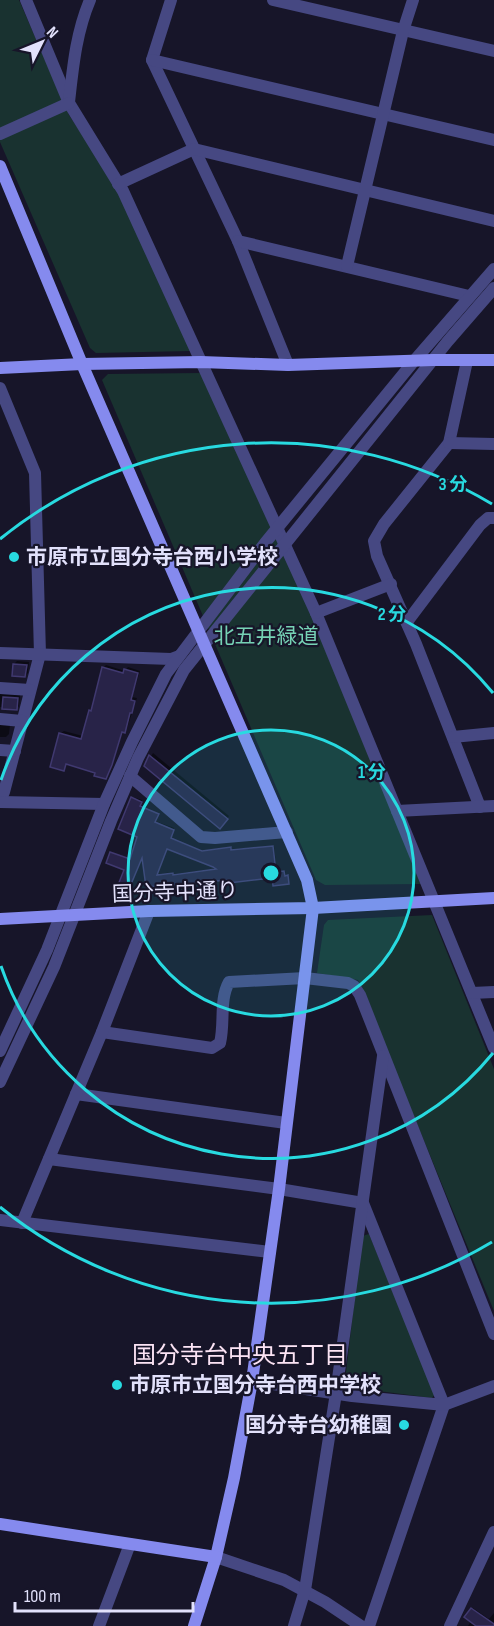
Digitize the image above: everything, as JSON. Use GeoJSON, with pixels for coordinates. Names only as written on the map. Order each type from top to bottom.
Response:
{"type":"FeatureCollection","features":[{"type":"Feature","properties":{"kind":"street"},"geometry":{"type":"LineString","coordinates":[[26,0],[69,103],[118,184],[285,542],[494,1048]]}},
{"type":"Feature","properties":{"kind":"street"},"geometry":{"type":"LineString","coordinates":[[69,103],[75,48],[82,17],[90,0]]}},
{"type":"Feature","properties":{"kind":"street"},"geometry":{"type":"LineString","coordinates":[[171,0],[152,60],[238,241],[288,365]]}},
{"type":"Feature","properties":{"kind":"street"},"geometry":{"type":"LineString","coordinates":[[273,0],[494,51]]}},
{"type":"Feature","properties":{"kind":"street"},"geometry":{"type":"LineString","coordinates":[[347,266],[402,31],[413,0]]}},
{"type":"Feature","properties":{"kind":"street"},"geometry":{"type":"LineString","coordinates":[[152,60],[494,140]]}},
{"type":"Feature","properties":{"kind":"street"},"geometry":{"type":"LineString","coordinates":[[0,134],[69,103]]}},
{"type":"Feature","properties":{"kind":"street"},"geometry":{"type":"LineString","coordinates":[[118,184],[194,149],[494,221]]}},
{"type":"Feature","properties":{"kind":"street"},"geometry":{"type":"LineString","coordinates":[[0,166],[81,364],[308,880],[313,908],[279,1189],[252,1381],[234,1478],[216,1557],[194,1626]]}},
{"type":"Feature","properties":{"kind":"street"},"geometry":{"type":"LineString","coordinates":[[238,241],[469,296]]}},
{"type":"Feature","properties":{"kind":"street"},"geometry":{"type":"LineString","coordinates":[[0,1052],[47,950],[132,742],[161,684],[198,630],[278,528],[414,361],[494,269]]}},
{"type":"Feature","properties":{"kind":"street"},"geometry":{"type":"LineString","coordinates":[[0,1082],[54,967],[130,776],[184,669],[433,360],[494,288]]}},
{"type":"Feature","properties":{"kind":"street"},"geometry":{"type":"LineString","coordinates":[[0,368],[201,362],[288,365],[494,360]]}},
{"type":"Feature","properties":{"kind":"street"},"geometry":{"type":"LineString","coordinates":[[467,361],[449,443],[384,524],[374,541],[377,556],[407,622],[480,807]]}},
{"type":"Feature","properties":{"kind":"street"},"geometry":{"type":"LineString","coordinates":[[0,388],[35,473],[39,654],[0,801],[105,804]]}},
{"type":"Feature","properties":{"kind":"street"},"geometry":{"type":"LineString","coordinates":[[449,443],[494,444]]}},
{"type":"Feature","properties":{"kind":"street"},"geometry":{"type":"LineString","coordinates":[[407,622],[480,525],[488,518],[494,518]]}},
{"type":"Feature","properties":{"kind":"street"},"geometry":{"type":"LineString","coordinates":[[316,613],[391,584]]}},
{"type":"Feature","properties":{"kind":"street"},"geometry":{"type":"LineString","coordinates":[[0,653],[171,659],[179,656]]}},
{"type":"Feature","properties":{"kind":"street"},"geometry":{"type":"LineString","coordinates":[[0,688],[30,690]]}},
{"type":"Feature","properties":{"kind":"street"},"geometry":{"type":"LineString","coordinates":[[0,719],[22,721]]}},
{"type":"Feature","properties":{"kind":"street"},"geometry":{"type":"LineString","coordinates":[[453,737],[494,733]]}},
{"type":"Feature","properties":{"kind":"street"},"geometry":{"type":"LineString","coordinates":[[0,750],[15,751]]}},
{"type":"Feature","properties":{"kind":"street"},"geometry":{"type":"LineString","coordinates":[[130,776],[201,837],[215,838],[287,832]]}},
{"type":"Feature","properties":{"kind":"street"},"geometry":{"type":"LineString","coordinates":[[398,811],[494,806]]}},
{"type":"Feature","properties":{"kind":"street","name":"国分寺中通り"},"geometry":{"type":"LineString","coordinates":[[0,919],[149,911],[313,908],[494,898]]}},
{"type":"Feature","properties":{"kind":"street"},"geometry":{"type":"LineString","coordinates":[[22,1223],[102,1032],[149,911]]}},
{"type":"Feature","properties":{"kind":"street"},"geometry":{"type":"LineString","coordinates":[[102,1032],[212,1048],[220,1043],[225,990],[229,982],[305,978],[348,983],[354,986],[360,995],[494,1334]]}},
{"type":"Feature","properties":{"kind":"street"},"geometry":{"type":"LineString","coordinates":[[472,993],[494,992]]}},
{"type":"Feature","properties":{"kind":"street"},"geometry":{"type":"LineString","coordinates":[[294,1626],[305,1590],[336,1393],[383,1055]]}},
{"type":"Feature","properties":{"kind":"street"},"geometry":{"type":"LineString","coordinates":[[76,1094],[286,1123]]}},
{"type":"Feature","properties":{"kind":"street"},"geometry":{"type":"LineString","coordinates":[[49,1159],[279,1189],[363,1203]]}},
{"type":"Feature","properties":{"kind":"street"},"geometry":{"type":"LineString","coordinates":[[363,1203],[444,1405],[369,1626]]}},
{"type":"Feature","properties":{"kind":"street"},"geometry":{"type":"LineString","coordinates":[[0,1220],[270,1252]]}},
{"type":"Feature","properties":{"kind":"street"},"geometry":{"type":"LineString","coordinates":[[252,1381],[444,1405],[494,1386]]}},
{"type":"Feature","properties":{"kind":"street"},"geometry":{"type":"LineString","coordinates":[[0,1524],[216,1557],[284,1580],[305,1590],[361,1626]]}},
{"type":"Feature","properties":{"kind":"street"},"geometry":{"type":"LineString","coordinates":[[450,1626],[494,1532]]}},
{"type":"Feature","properties":{"kind":"street"},"geometry":{"type":"LineString","coordinates":[[99,1626],[130,1544]]}},
{"type":"Feature","properties":{"kind":"green space"},"geometry":{"type":"Polygon","coordinates":[[[0,0],[19,0],[69,115],[114,183],[191,351],[96,353],[90,348],[0,142],[0,0]]]}},
{"type":"Feature","properties":{"kind":"green space","name":"北五井緑道"},"geometry":{"type":"Polygon","coordinates":[[[201,373],[313,617],[421,884],[325,885],[316,880],[102,380],[108,374],[201,373]]]}},
{"type":"Feature","properties":{"kind":"green space"},"geometry":{"type":"Polygon","coordinates":[[[432,915],[494,1069],[494,1311],[358,980],[317,973],[324,925],[328,920],[432,915]]]}},
{"type":"Feature","properties":{"kind":"green space"},"geometry":{"type":"Polygon","coordinates":[[[369,1234],[435,1394],[432,1398],[348,1387],[345,1381],[362,1236],[369,1234]]]}},
{"type":"Feature","properties":{"kind":"building"},"geometry":{"type":"Polygon","coordinates":[[[13,664],[27,665],[25,677],[12,676],[13,664]]]}},
{"type":"Feature","properties":{"kind":"building"},"geometry":{"type":"Polygon","coordinates":[[[102,667],[123,673],[124,669],[138,673],[131,700],[135,701],[132,713],[130,713],[125,733],[122,732],[106,779],[66,764],[64,771],[50,767],[59,733],[81,739],[102,667]]]}},
{"type":"Feature","properties":{"kind":"building"},"geometry":{"type":"Polygon","coordinates":[[[3,697],[18,698],[17,710],[2,709],[3,697]]]}},
{"type":"Feature","properties":{"kind":"building"},"geometry":{"type":"Polygon","coordinates":[[[149,755],[228,819],[220,829],[144,766],[149,755]]]}},
{"type":"Feature","properties":{"kind":"building"},"geometry":{"type":"Polygon","coordinates":[[[131,797],[142,802],[140,806],[159,814],[155,822],[174,830],[171,838],[202,851],[231,847],[231,850],[273,846],[276,872],[284,871],[285,876],[288,875],[289,884],[273,886],[272,878],[229,883],[228,880],[146,887],[142,858],[129,889],[118,885],[124,870],[106,863],[110,852],[130,859],[137,837],[118,829],[131,797]],[[167,849],[157,875],[216,869],[167,849]]]}},
{"type":"Feature","properties":{"kind":"building"},"geometry":{"type":"Polygon","coordinates":[[[471,1608],[494,1626],[476,1626],[464,1617],[471,1608]]]}},
{"type":"Feature","properties":{"kind":"place","name":"市原市立国分寺台西小学校"},"geometry":{"type":"Point","coordinates":[14,557]}},
{"type":"Feature","properties":{"kind":"place","name":"市原市立国分寺台西中学校"},"geometry":{"type":"Point","coordinates":[117,1385]}},
{"type":"Feature","properties":{"kind":"place","name":"国分寺台幼稚園"},"geometry":{"type":"Point","coordinates":[404,1425]}},
{"type":"Feature","properties":{"kind":"district","name":"国分寺台中央五丁目"},"geometry":{"type":"Point","coordinates":[240,1355]}}]}
